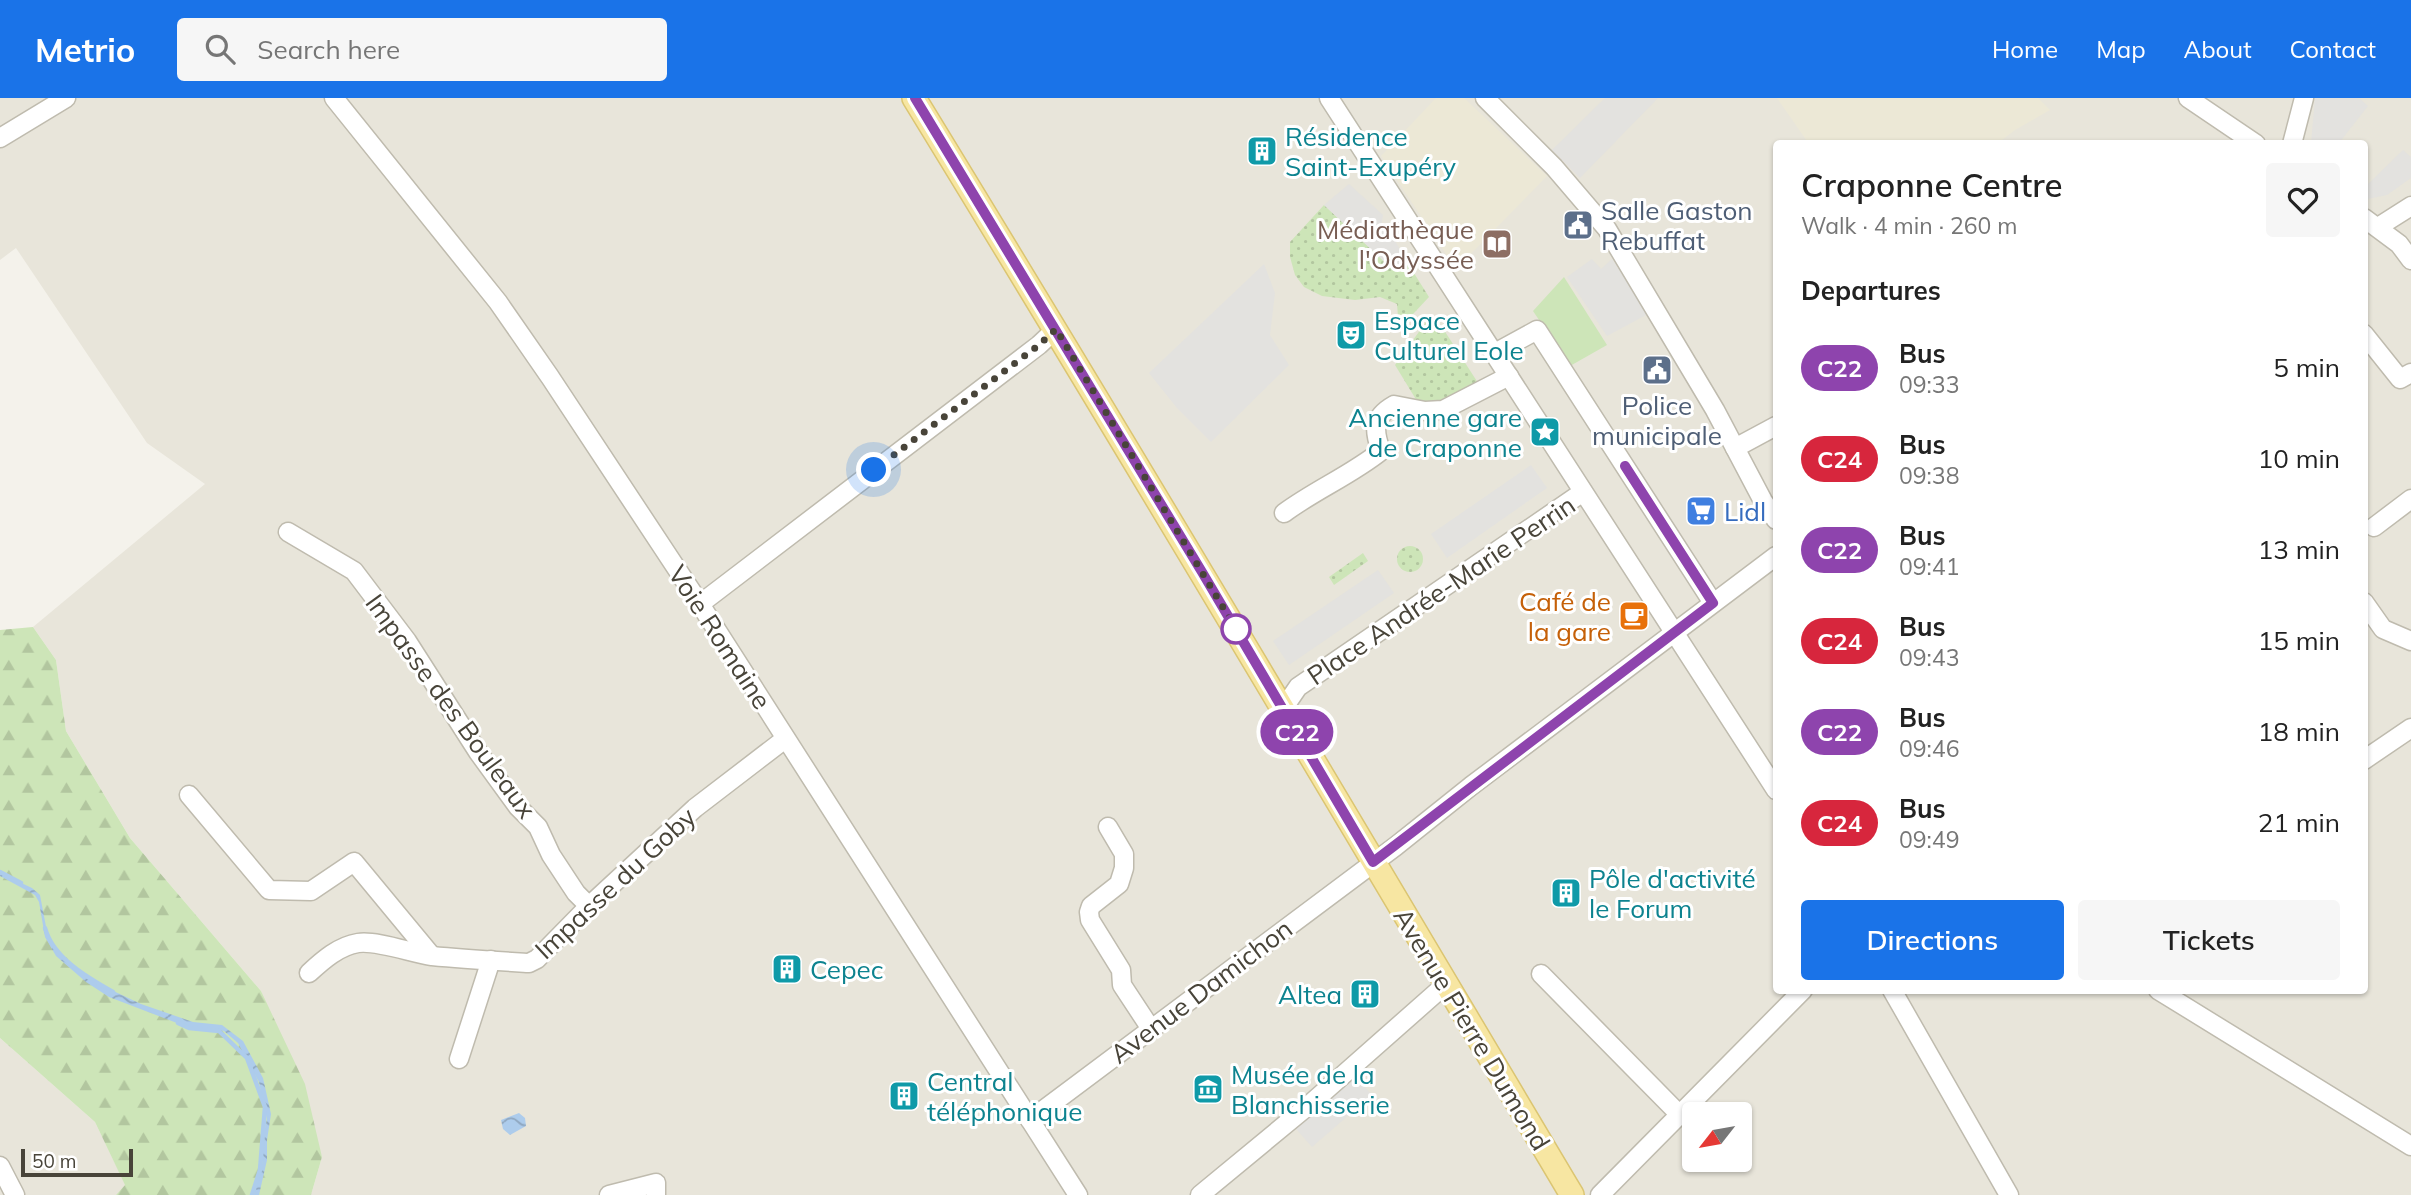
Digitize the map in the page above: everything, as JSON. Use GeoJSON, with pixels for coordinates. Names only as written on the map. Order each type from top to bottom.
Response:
{"type":"FeatureCollection","features":[{"type":"Feature","properties":{"kind":"main road","name":"Avenue Pierre Dumond"},"geometry":{"type":"LineString","coordinates":[[914,98],[1056,329],[1572,1195]]}},
{"type":"Feature","properties":{"kind":"street"},"geometry":{"type":"LineString","coordinates":[[0,138],[66,98]]}},
{"type":"Feature","properties":{"kind":"street","name":"Voie Romaine"},"geometry":{"type":"LineString","coordinates":[[334,98],[498,302],[700,604],[1078,1195]]}},
{"type":"Feature","properties":{"kind":"street"},"geometry":{"type":"LineString","coordinates":[[1329,98],[1773,785]]}},
{"type":"Feature","properties":{"kind":"street"},"geometry":{"type":"LineString","coordinates":[[1485,98],[1554,167],[1607,229],[1645,290],[1773,516]]}},
{"type":"Feature","properties":{"kind":"street"},"geometry":{"type":"LineString","coordinates":[[2188,98],[2250,140]]}},
{"type":"Feature","properties":{"kind":"street"},"geometry":{"type":"LineString","coordinates":[[2293,140],[2304,98]]}},
{"type":"Feature","properties":{"kind":"street"},"geometry":{"type":"LineString","coordinates":[[2371,222],[2411,206]]}},
{"type":"Feature","properties":{"kind":"street"},"geometry":{"type":"LineString","coordinates":[[2371,222],[2399,244],[2411,260]]}},
{"type":"Feature","properties":{"kind":"street"},"geometry":{"type":"LineString","coordinates":[[700,604],[1039,345],[1056,329]]}},
{"type":"Feature","properties":{"kind":"street"},"geometry":{"type":"LineString","coordinates":[[1494,353],[1537,330],[1713,603]]}},
{"type":"Feature","properties":{"kind":"street"},"geometry":{"type":"LineString","coordinates":[[2368,339],[2400,379],[2411,373]]}},
{"type":"Feature","properties":{"kind":"street"},"geometry":{"type":"LineString","coordinates":[[1284,513],[1381,451],[1376,426],[1384,411],[1394,405],[1424,411],[1443,410],[1509,376]]}},
{"type":"Feature","properties":{"kind":"street"},"geometry":{"type":"LineString","coordinates":[[1735,448],[1773,428]]}},
{"type":"Feature","properties":{"kind":"street","name":"Place Andrée-Marie Perrin"},"geometry":{"type":"LineString","coordinates":[[1283,709],[1298,687],[1583,492]]}},
{"type":"Feature","properties":{"kind":"street"},"geometry":{"type":"LineString","coordinates":[[2374,527],[2411,499]]}},
{"type":"Feature","properties":{"kind":"street","name":"Impasse des Bouleaux"},"geometry":{"type":"LineString","coordinates":[[288,532],[354,571],[407,641],[517,807],[538,827],[551,855],[576,893],[589,906]]}},
{"type":"Feature","properties":{"kind":"street","name":"Avenue Damichon"},"geometry":{"type":"LineString","coordinates":[[1030,1120],[1773,558]]}},
{"type":"Feature","properties":{"kind":"street"},"geometry":{"type":"LineString","coordinates":[[2368,608],[2383,629],[2411,641]]}},
{"type":"Feature","properties":{"kind":"street","name":"Place Andrée-Marie Perrin"},"geometry":{"type":"LineString","coordinates":[[1268,683],[1298,687]]}},
{"type":"Feature","properties":{"kind":"street"},"geometry":{"type":"LineString","coordinates":[[2368,757],[2411,728]]}},
{"type":"Feature","properties":{"kind":"street","name":"Impasse du Goby"},"geometry":{"type":"LineString","coordinates":[[309,973],[344,946],[361,942],[431,956],[529,963],[537,959],[589,906],[695,808],[785,739]]}},
{"type":"Feature","properties":{"kind":"street"},"geometry":{"type":"LineString","coordinates":[[189,795],[269,890],[311,891],[354,862],[431,956]]}},
{"type":"Feature","properties":{"kind":"street"},"geometry":{"type":"LineString","coordinates":[[1108,827],[1124,854],[1124,868],[1119,884],[1091,906],[1088,912],[1090,920],[1122,970],[1122,985],[1151,1029]]}},
{"type":"Feature","properties":{"kind":"street"},"geometry":{"type":"LineString","coordinates":[[459,1059],[491,960]]}},
{"type":"Feature","properties":{"kind":"street"},"geometry":{"type":"LineString","coordinates":[[1541,974],[1674,1120]]}},
{"type":"Feature","properties":{"kind":"street"},"geometry":{"type":"LineString","coordinates":[[1200,1195],[1309,1105],[1446,984]]}},
{"type":"Feature","properties":{"kind":"street"},"geometry":{"type":"LineString","coordinates":[[1600,1195],[1799,994]]}},
{"type":"Feature","properties":{"kind":"street"},"geometry":{"type":"LineString","coordinates":[[1894,994],[2009,1195]]}},
{"type":"Feature","properties":{"kind":"street"},"geometry":{"type":"LineString","coordinates":[[2164,994],[2411,1146]]}},
{"type":"Feature","properties":{"kind":"street"},"geometry":{"type":"LineString","coordinates":[[0,1166],[15,1195]]}},
{"type":"Feature","properties":{"kind":"street"},"geometry":{"type":"LineString","coordinates":[[609,1195],[656,1183],[656,1195]]}},
{"type":"Feature","properties":{"kind":"shaded area"},"geometry":{"type":"Polygon","coordinates":[[[0,98],[2411,98],[2411,1195],[311,1195],[322,1157],[261,991],[130,838],[66,731],[56,660],[33,627],[205,484],[147,443],[16,248],[0,260],[0,98]]]}},
{"type":"Feature","properties":{"kind":"shaded area"},"geometry":{"type":"Polygon","coordinates":[[[1436,98],[1464,98],[1547,176],[1456,269],[1381,156],[1436,98]]]}},
{"type":"Feature","properties":{"kind":"shaded area"},"geometry":{"type":"Polygon","coordinates":[[[1605,98],[1658,98],[1580,178],[1552,150],[1605,98]]]}},
{"type":"Feature","properties":{"kind":"shaded area"},"geometry":{"type":"Polygon","coordinates":[[[1777,98],[2038,98],[2050,110],[2002,140],[1806,140],[1777,98]]]}},
{"type":"Feature","properties":{"kind":"shaded area"},"geometry":{"type":"Polygon","coordinates":[[[2315,98],[2359,98],[2368,106],[2341,140],[2311,140],[2315,98]]]}},
{"type":"Feature","properties":{"kind":"shaded area"},"geometry":{"type":"Polygon","coordinates":[[[2403,150],[2411,157],[2411,178],[2387,195],[2368,199],[2368,184],[2403,150]]]}},
{"type":"Feature","properties":{"kind":"shaded area"},"geometry":{"type":"Polygon","coordinates":[[[1349,184],[1383,215],[1381,228],[1394,239],[1407,262],[1391,268],[1324,205],[1349,184]]]}},
{"type":"Feature","properties":{"kind":"shaded area"},"geometry":{"type":"Polygon","coordinates":[[[1592,259],[1601,269],[1612,259],[1648,314],[1607,336],[1567,277],[1592,259]]]}},
{"type":"Feature","properties":{"kind":"shaded area"},"geometry":{"type":"Polygon","coordinates":[[[1264,264],[1275,293],[1270,335],[1289,365],[1211,442],[1177,408],[1149,373],[1264,264]]]}},
{"type":"Feature","properties":{"kind":"shaded area"},"geometry":{"type":"Polygon","coordinates":[[[1531,465],[1547,488],[1447,558],[1431,534],[1531,465]]]}},
{"type":"Feature","properties":{"kind":"shaded area"},"geometry":{"type":"Polygon","coordinates":[[[1378,570],[1394,593],[1289,665],[1273,641],[1378,570]]]}},
{"type":"Feature","properties":{"kind":"shaded area"},"geometry":{"type":"Polygon","coordinates":[[[0,1038],[95,1122],[126,1186],[116,1195],[0,1195],[0,1038]]]}},
{"type":"Feature","properties":{"kind":"shaded area"},"geometry":{"type":"Polygon","coordinates":[[[1349,1070],[1372,1095],[1312,1147],[1290,1122],[1349,1070]]]}},
{"type":"Feature","properties":{"kind":"green space"},"geometry":{"type":"Polygon","coordinates":[[[1324,205],[1390,267],[1407,262],[1429,297],[1399,329],[1397,304],[1380,297],[1355,300],[1322,296],[1304,287],[1295,275],[1290,257],[1290,242],[1324,205]]]}},
{"type":"Feature","properties":{"kind":"green space"},"geometry":{"type":"Polygon","coordinates":[[[1564,277],[1607,345],[1570,366],[1533,311],[1564,277]]]}},
{"type":"Feature","properties":{"kind":"green space"},"geometry":{"type":"Polygon","coordinates":[[[1426,322],[1442,327],[1480,386],[1442,402],[1420,406],[1395,365],[1426,322]]]}},
{"type":"Feature","properties":{"kind":"green space"},"geometry":{"type":"Polygon","coordinates":[[[1410,546],[1419,550],[1423,559],[1419,568],[1410,572],[1401,568],[1397,559],[1401,550],[1410,546]]]}},
{"type":"Feature","properties":{"kind":"green space"},"geometry":{"type":"Polygon","coordinates":[[[1363,553],[1368,561],[1334,585],[1329,577],[1363,553]]]}},
{"type":"Feature","properties":{"kind":"green space"},"geometry":{"type":"Polygon","coordinates":[[[33,627],[56,660],[66,731],[130,838],[261,991],[305,1084],[322,1157],[311,1195],[116,1195],[125,1185],[95,1122],[0,1038],[0,630],[33,627]]]}},
{"type":"Feature","properties":{"kind":"water"},"geometry":{"type":"Polygon","coordinates":[[[0,873],[32,888],[40,895],[48,937],[70,964],[88,979],[141,1004],[193,1022],[222,1025],[243,1041],[263,1078],[271,1114],[267,1160],[259,1195],[254,1195],[263,1161],[262,1143],[267,1119],[259,1082],[238,1043],[224,1031],[190,1028],[109,997],[86,982],[56,956],[45,937],[39,902],[35,895],[0,876],[0,873]]]}},
{"type":"Feature","properties":{"kind":"water"},"geometry":{"type":"Polygon","coordinates":[[[519,1113],[525,1118],[526,1126],[510,1135],[503,1129],[501,1120],[519,1113]]]}},
{"type":"Feature","properties":{"kind":"waterway"},"geometry":{"type":"LineString","coordinates":[[0,872],[21,883]]}},
{"type":"Feature","properties":{"kind":"waterway"},"geometry":{"type":"LineString","coordinates":[[45,928],[49,939],[63,958],[113,992]]}},
{"type":"Feature","properties":{"kind":"waterway"},"geometry":{"type":"LineString","coordinates":[[178,1023],[189,1028],[219,1031],[247,1058],[265,1107],[260,1170],[252,1195]]}},
{"type":"Feature","properties":{"kind":"bus line","name":"C22"},"geometry":{"type":"LineString","coordinates":[[915,98],[1202,572],[1373,862],[1713,603],[1625,466]]}},
{"type":"Feature","properties":{"kind":"place","name":"Résidence Saint-Exupéry"},"geometry":{"type":"Point","coordinates":[1262,151]}},
{"type":"Feature","properties":{"kind":"place","name":"Salle Gaston Rebuffat"},"geometry":{"type":"Point","coordinates":[1578,225]}},
{"type":"Feature","properties":{"kind":"place","name":"Médiathèque l'Odyssée"},"geometry":{"type":"Point","coordinates":[1497,244]}},
{"type":"Feature","properties":{"kind":"place","name":"Espace Culturel Eole"},"geometry":{"type":"Point","coordinates":[1351,335]}},
{"type":"Feature","properties":{"kind":"place","name":"Police municipale"},"geometry":{"type":"Point","coordinates":[1657,370]}},
{"type":"Feature","properties":{"kind":"place","name":"Ancienne gare de Craponne"},"geometry":{"type":"Point","coordinates":[1545,432]}},
{"type":"Feature","properties":{"kind":"place","name":"Lidl"},"geometry":{"type":"Point","coordinates":[1701,511]}},
{"type":"Feature","properties":{"kind":"place","name":"Café de la gare"},"geometry":{"type":"Point","coordinates":[1634,616]}},
{"type":"Feature","properties":{"kind":"place","name":"Pôle d'activité le Forum"},"geometry":{"type":"Point","coordinates":[1566,893]}},
{"type":"Feature","properties":{"kind":"place","name":"Cepec"},"geometry":{"type":"Point","coordinates":[787,969]}},
{"type":"Feature","properties":{"kind":"place","name":"Altea"},"geometry":{"type":"Point","coordinates":[1365,994]}},
{"type":"Feature","properties":{"kind":"place","name":"Musée de la Blanchisserie"},"geometry":{"type":"Point","coordinates":[1208,1089]}},
{"type":"Feature","properties":{"kind":"place","name":"Central téléphonique"},"geometry":{"type":"Point","coordinates":[904,1096]}},
{"type":"Feature","properties":{"kind":"route"},"geometry":{"type":"LineString","coordinates":[[874,470],[1039,345],[1056,329],[1236,629]]}}]}
